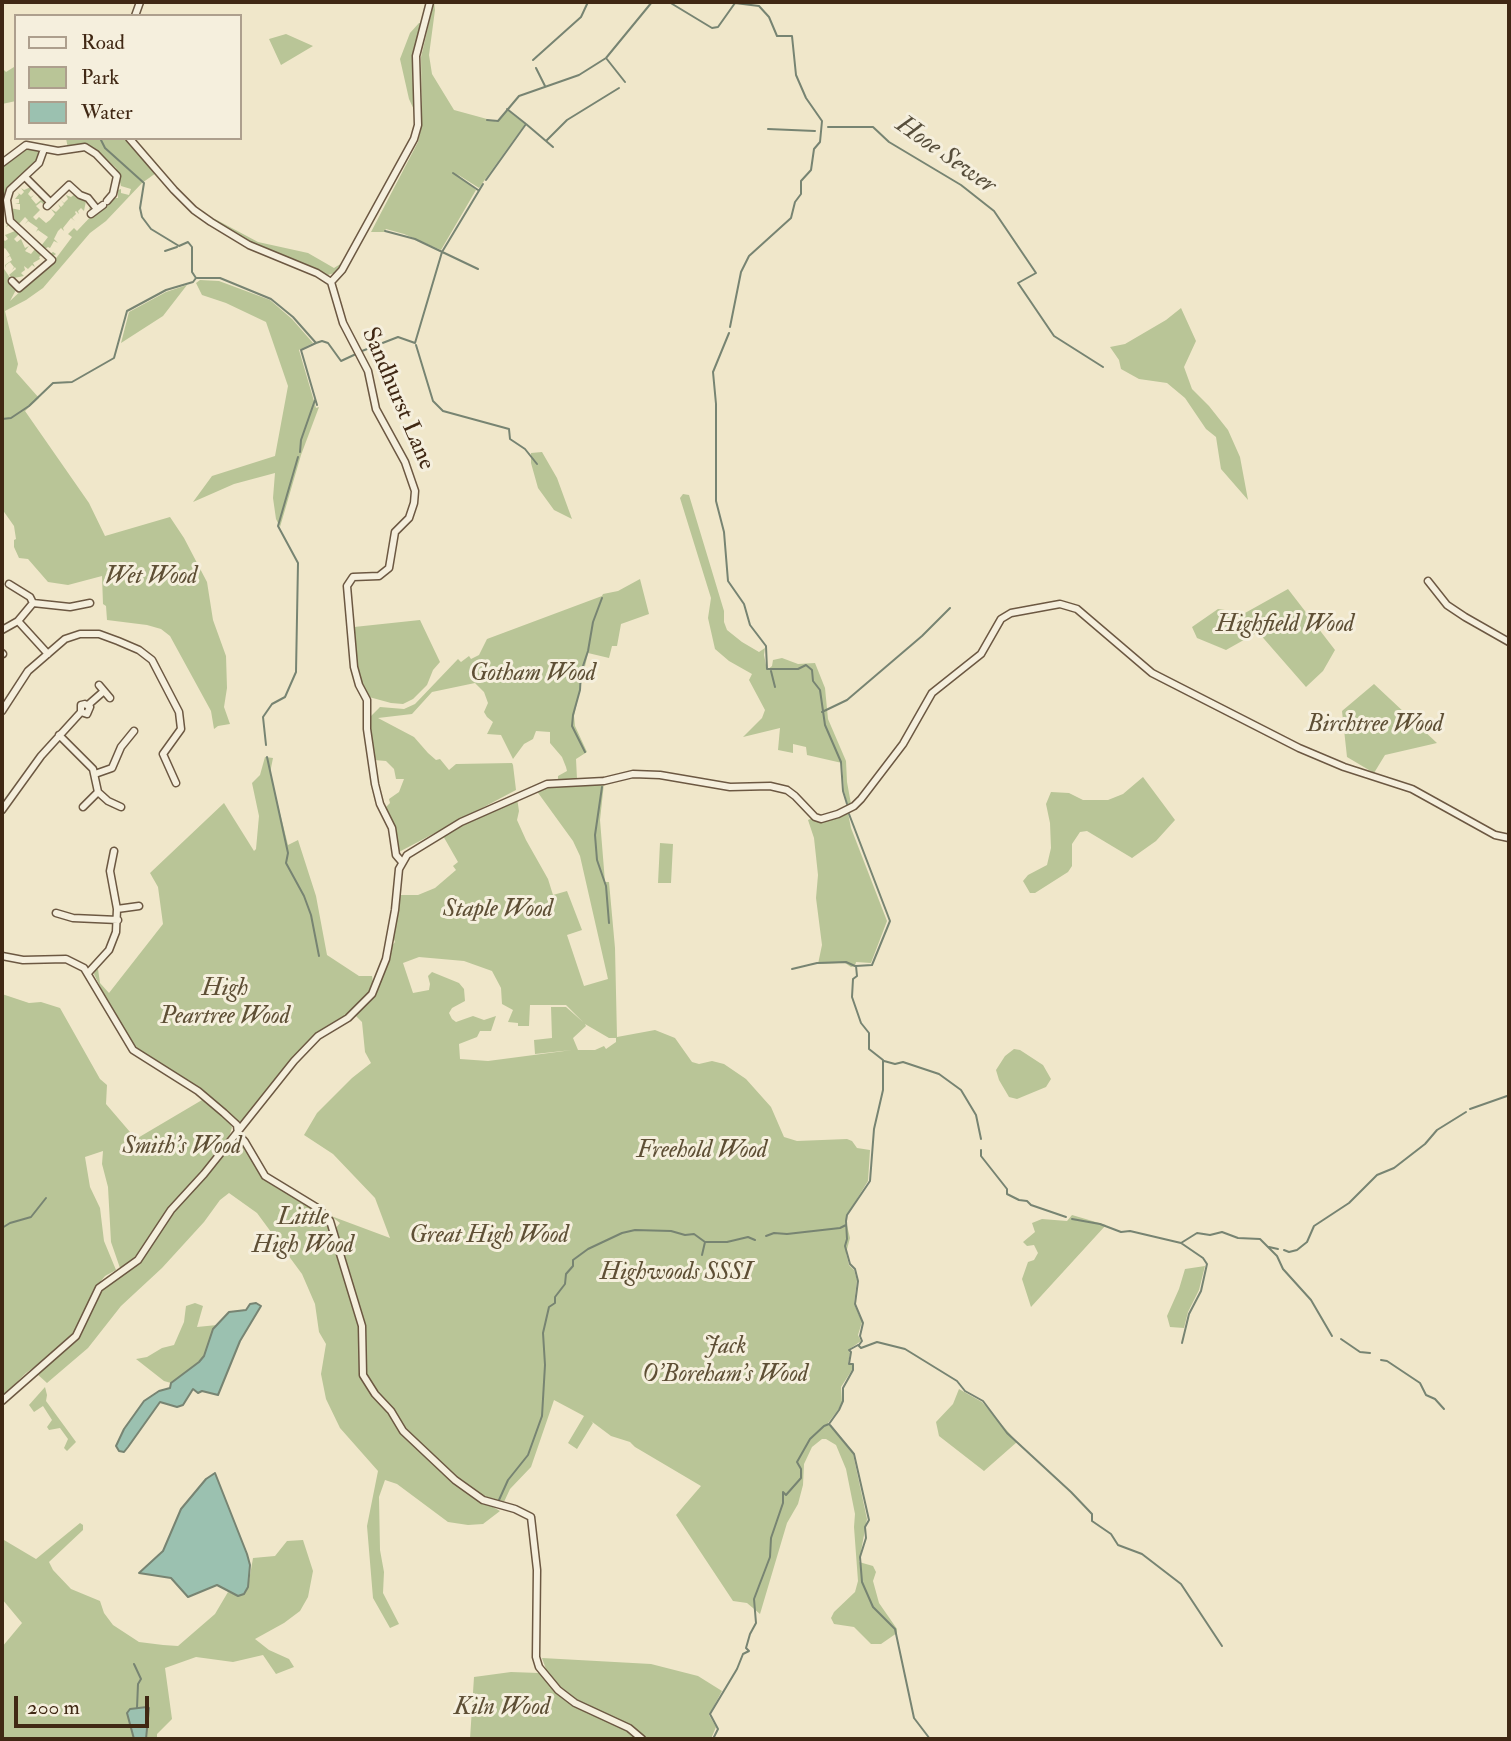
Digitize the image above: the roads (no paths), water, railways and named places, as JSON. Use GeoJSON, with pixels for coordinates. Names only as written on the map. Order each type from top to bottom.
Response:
{"type":"FeatureCollection","features":[{"type":"Feature","properties":{"kind":"street"},"geometry":{"type":"LineString","coordinates":[[131,140],[174,190],[202,216],[249,246],[317,273],[331,282],[342,270],[414,139],[418,125],[416,56],[430,2]]}},
{"type":"Feature","properties":{"kind":"street"},"geometry":{"type":"LineString","coordinates":[[2,163],[26,143],[58,151],[90,149],[117,176],[116,195],[99,207],[69,185],[49,204],[25,177]]}},
{"type":"Feature","properties":{"kind":"street"},"geometry":{"type":"LineString","coordinates":[[12,281],[18,290],[54,258],[9,217],[7,194],[39,163],[44,149]]}},
{"type":"Feature","properties":{"kind":"street","name":"Sandhurst Lane"},"geometry":{"type":"LineString","coordinates":[[331,282],[344,323],[368,371],[376,409],[405,462],[415,491],[412,512],[395,532],[386,573],[379,576],[353,577],[347,586],[354,667],[359,685],[367,699],[366,729],[375,785],[391,828],[396,855],[402,862]]}},
{"type":"Feature","properties":{"kind":"street"},"geometry":{"type":"LineString","coordinates":[[1428,581],[1447,605],[1509,642]]}},
{"type":"Feature","properties":{"kind":"street"},"geometry":{"type":"LineString","coordinates":[[9,584],[21,587],[33,603]]}},
{"type":"Feature","properties":{"kind":"street"},"geometry":{"type":"LineString","coordinates":[[33,603],[81,610],[90,603]]}},
{"type":"Feature","properties":{"kind":"street"},"geometry":{"type":"LineString","coordinates":[[2,630],[19,621],[33,603]]}},
{"type":"Feature","properties":{"kind":"street"},"geometry":{"type":"LineString","coordinates":[[2,1401],[76,1336],[99,1288],[138,1260],[171,1210],[204,1174],[294,1061],[318,1036],[348,1018],[372,994],[386,959],[402,862],[424,843],[461,822],[547,784],[604,781],[634,774],[660,775],[730,787],[770,786],[787,790],[815,817],[821,819],[849,809],[861,799],[903,744],[932,692],[981,654],[1001,619],[1011,613],[1060,604],[1077,609],[1152,673],[1299,748],[1344,767],[1412,789],[1495,835],[1509,838]]}},
{"type":"Feature","properties":{"kind":"street"},"geometry":{"type":"LineString","coordinates":[[19,621],[48,654]]}},
{"type":"Feature","properties":{"kind":"street"},"geometry":{"type":"LineString","coordinates":[[2,711],[4,702],[27,671],[58,643],[72,636],[85,634],[106,636],[146,654],[157,667],[167,697],[179,712],[181,729],[163,754],[171,780]]}},
{"type":"Feature","properties":{"kind":"street"},"geometry":{"type":"LineString","coordinates":[[2,810],[58,735],[81,712],[82,705],[88,705],[102,688],[110,698]]}},
{"type":"Feature","properties":{"kind":"street"},"geometry":{"type":"LineString","coordinates":[[95,774],[112,768],[129,732]]}},
{"type":"Feature","properties":{"kind":"street"},"geometry":{"type":"LineString","coordinates":[[58,735],[89,764],[95,774],[98,792]]}},
{"type":"Feature","properties":{"kind":"street"},"geometry":{"type":"LineString","coordinates":[[98,792],[118,803]]}},
{"type":"Feature","properties":{"kind":"street"},"geometry":{"type":"LineString","coordinates":[[82,809],[98,792]]}},
{"type":"Feature","properties":{"kind":"street"},"geometry":{"type":"LineString","coordinates":[[88,973],[109,950],[116,932],[117,909],[110,871],[114,848]]}},
{"type":"Feature","properties":{"kind":"street"},"geometry":{"type":"LineString","coordinates":[[117,909],[139,906]]}},
{"type":"Feature","properties":{"kind":"street"},"geometry":{"type":"LineString","coordinates":[[56,913],[73,918],[118,920]]}},
{"type":"Feature","properties":{"kind":"street"},"geometry":{"type":"LineString","coordinates":[[2,956],[23,960],[66,959],[78,964],[88,973],[133,1050],[198,1091],[237,1125],[237,1130],[265,1176],[316,1206],[330,1221],[362,1326],[363,1375],[403,1431],[455,1480],[483,1500],[515,1509],[531,1517],[537,1570],[536,1657],[544,1674],[575,1703],[629,1728],[642,1739]]}},
{"type":"Feature","properties":{"kind":"water"},"geometry":{"type":"Polygon","coordinates":[[[250,1304],[261,1306],[240,1341],[218,1395],[202,1391],[198,1393],[193,1389],[183,1405],[177,1407],[160,1402],[124,1452],[119,1451],[116,1446],[124,1429],[144,1401],[159,1391],[170,1388],[171,1383],[199,1362],[204,1356],[213,1329],[229,1312],[246,1310],[250,1304]]]}},
{"type":"Feature","properties":{"kind":"water"},"geometry":{"type":"Polygon","coordinates":[[[215,1473],[247,1554],[250,1565],[248,1587],[244,1594],[238,1596],[217,1585],[188,1597],[171,1578],[139,1573],[163,1551],[181,1509],[206,1479],[215,1473]]]}},
{"type":"Feature","properties":{"kind":"water"},"geometry":{"type":"Polygon","coordinates":[[[147,1707],[146,1739],[134,1739],[127,1713],[130,1709],[147,1707]]]}},
{"type":"Feature","properties":{"kind":"waterway"},"geometry":{"type":"LineString","coordinates":[[533,60],[581,17],[588,2]]}},
{"type":"Feature","properties":{"kind":"waterway"},"geometry":{"type":"LineString","coordinates":[[487,120],[498,121],[519,96],[579,75],[606,58],[652,2]]}},
{"type":"Feature","properties":{"kind":"waterway"},"geometry":{"type":"LineString","coordinates":[[669,2],[712,28],[718,27],[735,3],[759,6],[769,17],[777,36],[792,36],[796,75],[806,98],[822,121],[820,142],[814,149],[811,170],[801,181],[801,194],[795,202],[791,218],[749,256],[741,272],[730,327]]}},
{"type":"Feature","properties":{"kind":"waterway"},"geometry":{"type":"LineString","coordinates":[[606,58],[625,82]]}},
{"type":"Feature","properties":{"kind":"waterway"},"geometry":{"type":"LineString","coordinates":[[536,68],[545,86]]}},
{"type":"Feature","properties":{"kind":"waterway"},"geometry":{"type":"LineString","coordinates":[[526,124],[546,141],[567,120],[619,88]]}},
{"type":"Feature","properties":{"kind":"waterway"},"geometry":{"type":"LineString","coordinates":[[486,180],[526,124],[507,109]]}},
{"type":"Feature","properties":{"kind":"waterway","name":"Hooe Sewer"},"geometry":{"type":"LineString","coordinates":[[828,127],[873,127],[889,142],[961,185],[994,211],[1036,273],[1018,283],[1054,336],[1103,367]]}},
{"type":"Feature","properties":{"kind":"waterway"},"geometry":{"type":"LineString","coordinates":[[768,129],[815,131]]}},
{"type":"Feature","properties":{"kind":"waterway"},"geometry":{"type":"LineString","coordinates":[[101,140],[105,148],[144,183],[140,208],[142,217],[151,229],[179,246],[188,242],[192,247],[192,272],[196,278]]}},
{"type":"Feature","properties":{"kind":"waterway"},"geometry":{"type":"LineString","coordinates":[[546,141],[553,147]]}},
{"type":"Feature","properties":{"kind":"waterway"},"geometry":{"type":"LineString","coordinates":[[453,173],[478,190]]}},
{"type":"Feature","properties":{"kind":"waterway"},"geometry":{"type":"LineString","coordinates":[[362,351],[398,337],[415,343],[442,252],[483,184]]}},
{"type":"Feature","properties":{"kind":"waterway"},"geometry":{"type":"LineString","coordinates":[[385,231],[415,239],[478,269]]}},
{"type":"Feature","properties":{"kind":"waterway"},"geometry":{"type":"LineString","coordinates":[[165,251],[177,247]]}},
{"type":"Feature","properties":{"kind":"waterway"},"geometry":{"type":"LineString","coordinates":[[2,419],[11,418],[29,406],[53,383],[72,382],[114,358],[127,311],[166,290],[193,282],[196,278],[220,278],[271,299],[293,317],[316,343],[328,343],[341,361],[356,354]]}},
{"type":"Feature","properties":{"kind":"waterway"},"geometry":{"type":"LineString","coordinates":[[729,333],[713,372],[716,404],[716,501],[724,532],[728,581],[744,604],[750,625],[766,646],[767,669],[798,669],[806,665],[812,670],[813,681],[820,690],[825,725],[841,762],[843,791],[847,804]]}},
{"type":"Feature","properties":{"kind":"waterway"},"geometry":{"type":"LineString","coordinates":[[316,343],[301,350],[317,405]]}},
{"type":"Feature","properties":{"kind":"waterway"},"geometry":{"type":"LineString","coordinates":[[416,345],[433,401],[443,411],[509,429],[510,439],[525,449],[537,464]]}},
{"type":"Feature","properties":{"kind":"waterway"},"geometry":{"type":"LineString","coordinates":[[300,452],[301,440],[315,400]]}},
{"type":"Feature","properties":{"kind":"waterway"},"geometry":{"type":"LineString","coordinates":[[266,745],[263,717],[272,704],[285,697],[296,672],[298,563],[278,526],[298,457]]}},
{"type":"Feature","properties":{"kind":"waterway"},"geometry":{"type":"LineString","coordinates":[[585,752],[572,726],[573,715],[593,622],[602,598]]}},
{"type":"Feature","properties":{"kind":"waterway"},"geometry":{"type":"LineString","coordinates":[[822,712],[847,700],[922,636],[950,608]]}},
{"type":"Feature","properties":{"kind":"waterway"},"geometry":{"type":"LineString","coordinates":[[771,671],[775,687]]}},
{"type":"Feature","properties":{"kind":"waterway"},"geometry":{"type":"LineString","coordinates":[[267,757],[288,853],[286,863],[311,915],[319,956]]}},
{"type":"Feature","properties":{"kind":"waterway"},"geometry":{"type":"LineString","coordinates":[[602,787],[595,835],[597,860],[606,886],[609,923]]}},
{"type":"Feature","properties":{"kind":"waterway"},"geometry":{"type":"LineString","coordinates":[[849,814],[890,921],[872,965],[856,966],[857,976],[853,979],[852,997],[861,1023],[869,1033],[869,1049],[883,1060],[883,1090],[874,1129],[870,1181],[847,1215],[846,1221],[845,1246],[858,1281],[855,1304],[863,1323],[860,1336],[862,1341],[859,1345]]}},
{"type":"Feature","properties":{"kind":"waterway"},"geometry":{"type":"LineString","coordinates":[[792,969],[817,963],[846,962],[855,966]]}},
{"type":"Feature","properties":{"kind":"waterway"},"geometry":{"type":"LineString","coordinates":[[884,1061],[895,1064],[903,1062],[939,1074],[961,1090],[976,1115],[981,1139]]}},
{"type":"Feature","properties":{"kind":"waterway"},"geometry":{"type":"LineString","coordinates":[[1470,1109],[1507,1096]]}},
{"type":"Feature","properties":{"kind":"waterway"},"geometry":{"type":"LineString","coordinates":[[1284,1250],[1297,1250],[1307,1242],[1314,1226],[1349,1203],[1377,1175],[1394,1168],[1425,1144],[1437,1130],[1466,1112]]}},
{"type":"Feature","properties":{"kind":"waterway"},"geometry":{"type":"LineString","coordinates":[[981,1150],[981,1156],[1007,1189],[1007,1194],[1066,1217]]}},
{"type":"Feature","properties":{"kind":"waterway"},"geometry":{"type":"LineString","coordinates":[[2,1228],[31,1217],[46,1198]]}},
{"type":"Feature","properties":{"kind":"waterway"},"geometry":{"type":"LineString","coordinates":[[1072,1219],[1100,1224],[1121,1232],[1130,1231],[1181,1243],[1197,1233],[1210,1235],[1222,1232],[1238,1238],[1260,1239],[1277,1256],[1283,1269],[1311,1300],[1332,1336]]}},
{"type":"Feature","properties":{"kind":"waterway"},"geometry":{"type":"LineString","coordinates":[[766,1236],[774,1233],[840,1228],[846,1225]]}},
{"type":"Feature","properties":{"kind":"waterway"},"geometry":{"type":"LineString","coordinates":[[499,1500],[508,1480],[528,1455],[542,1416],[545,1365],[543,1333],[549,1307],[555,1303],[555,1297],[565,1284],[566,1274],[573,1266],[573,1260],[588,1249],[635,1230],[694,1234],[705,1242],[727,1242],[748,1237],[755,1240]]}},
{"type":"Feature","properties":{"kind":"waterway"},"geometry":{"type":"LineString","coordinates":[[702,1255],[705,1242]]}},
{"type":"Feature","properties":{"kind":"waterway"},"geometry":{"type":"LineString","coordinates":[[1181,1243],[1203,1258],[1207,1264],[1201,1291],[1189,1314],[1182,1343]]}},
{"type":"Feature","properties":{"kind":"waterway"},"geometry":{"type":"LineString","coordinates":[[1269,1247],[1278,1249]]}},
{"type":"Feature","properties":{"kind":"waterway"},"geometry":{"type":"LineString","coordinates":[[1341,1339],[1360,1352],[1370,1353]]}},
{"type":"Feature","properties":{"kind":"waterway"},"geometry":{"type":"LineString","coordinates":[[713,1739],[718,1729],[710,1714],[743,1654],[749,1651],[746,1648],[756,1623],[754,1599],[770,1557],[771,1538],[783,1503],[783,1492],[786,1495],[801,1478],[801,1469],[797,1462],[810,1439],[829,1424],[839,1410],[843,1401],[843,1388],[853,1370],[853,1364],[849,1364],[849,1350],[858,1345],[861,1348],[877,1342],[905,1349],[957,1381],[965,1391],[983,1401],[1007,1433],[1092,1514],[1092,1521],[1111,1534],[1118,1545],[1142,1554],[1181,1584],[1222,1646]]}},
{"type":"Feature","properties":{"kind":"waterway"},"geometry":{"type":"LineString","coordinates":[[1381,1360],[1387,1361],[1420,1383],[1426,1395],[1435,1399],[1444,1409]]}},
{"type":"Feature","properties":{"kind":"waterway"},"geometry":{"type":"LineString","coordinates":[[830,1425],[854,1454],[869,1520],[865,1527],[866,1538],[860,1557],[862,1582],[873,1607],[895,1629],[914,1718],[930,1739]]}},
{"type":"Feature","properties":{"kind":"waterway"},"geometry":{"type":"LineString","coordinates":[[134,1664],[141,1679],[138,1684],[137,1708]]}},
{"type":"Feature","properties":{"kind":"park label","name":"Wet Wood"},"geometry":{"type":"Point","coordinates":[151,578]}},
{"type":"Feature","properties":{"kind":"park label","name":"Highfield Wood"},"geometry":{"type":"Point","coordinates":[1285,626]}},
{"type":"Feature","properties":{"kind":"park label","name":"Gotham Wood"},"geometry":{"type":"Point","coordinates":[533,675]}},
{"type":"Feature","properties":{"kind":"park label","name":"Birchtree Wood"},"geometry":{"type":"Point","coordinates":[1375,726]}},
{"type":"Feature","properties":{"kind":"park label","name":"Staple Wood"},"geometry":{"type":"Point","coordinates":[498,911]}},
{"type":"Feature","properties":{"kind":"park label","name":"High Peartree Wood"},"geometry":{"type":"Point","coordinates":[225,1004]}},
{"type":"Feature","properties":{"kind":"park label","name":"Smith's Wood"},"geometry":{"type":"Point","coordinates":[182,1148]}},
{"type":"Feature","properties":{"kind":"park label","name":"Freehold Wood"},"geometry":{"type":"Point","coordinates":[702,1152]}},
{"type":"Feature","properties":{"kind":"park label","name":"Little High Wood"},"geometry":{"type":"Point","coordinates":[303,1233]}},
{"type":"Feature","properties":{"kind":"park label","name":"Great High Wood"},"geometry":{"type":"Point","coordinates":[489,1237]}},
{"type":"Feature","properties":{"kind":"park label","name":"Highwoods SSSI"},"geometry":{"type":"Point","coordinates":[676,1274]}},
{"type":"Feature","properties":{"kind":"park label","name":"Jack O'Boreham's Wood"},"geometry":{"type":"Point","coordinates":[725,1362]}},
{"type":"Feature","properties":{"kind":"park label","name":"Kiln Wood"},"geometry":{"type":"Point","coordinates":[502,1709]}}]}
